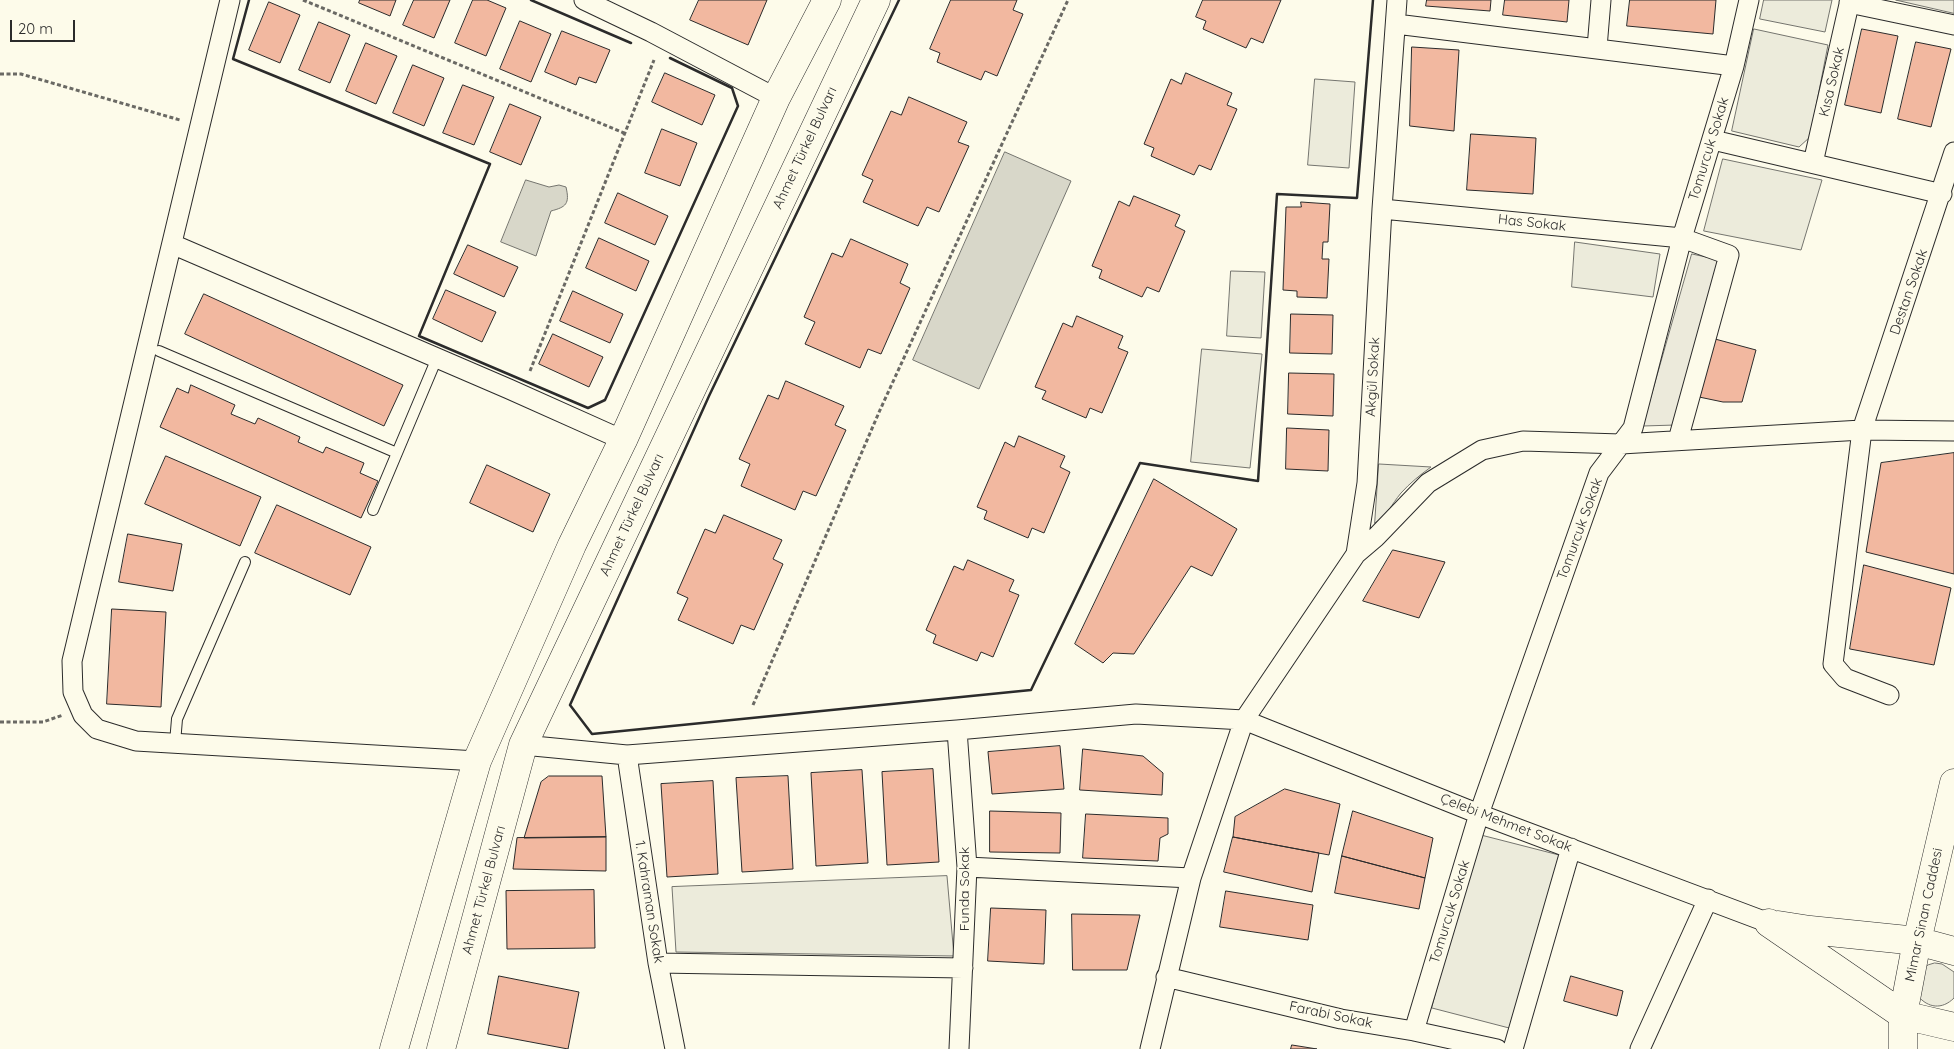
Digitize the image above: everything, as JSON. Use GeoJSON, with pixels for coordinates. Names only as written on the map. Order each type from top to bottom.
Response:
{"type":"FeatureCollection","features":[{"type":"Feature","properties":{"kind":"main road"},"geometry":{"type":"LineString","coordinates":[[394,1049],[477,761],[572,545],[623,440],[776,98],[827,0]]}},
{"type":"Feature","properties":{"kind":"main road","name":"Ahmet Türkel Bulvarı"},"geometry":{"type":"LineString","coordinates":[[441,1049],[523,745],[876,0]]}},
{"type":"Feature","properties":{"kind":"main road","name":"Mimar Sinan Caddesi"},"geometry":{"type":"LineString","coordinates":[[1903,1049],[1903,1015],[1917,941],[1954,783]]}},
{"type":"Feature","properties":{"kind":"main road"},"geometry":{"type":"LineString","coordinates":[[1769,923],[1810,930],[1917,941],[1954,951]]}},
{"type":"Feature","properties":{"kind":"main road"},"geometry":{"type":"LineString","coordinates":[[1769,923],[1903,1015],[1954,1026],[1951,1049]]}},
{"type":"Feature","properties":{"kind":"street"},"geometry":{"type":"LineString","coordinates":[[230,0],[72,660],[73,692],[83,715],[97,729],[136,741],[477,761]]}},
{"type":"Feature","properties":{"kind":"street"},"geometry":{"type":"LineString","coordinates":[[584,0],[651,32],[776,98]]}},
{"type":"Feature","properties":{"kind":"street","name":"Akgül Sokak"},"geometry":{"type":"LineString","coordinates":[[1150,1049],[1191,878],[1244,720],[1356,554],[1367,483],[1382,208],[1397,0]]}},
{"type":"Feature","properties":{"kind":"street"},"geometry":{"type":"LineString","coordinates":[[1597,48],[1601,0]]}},
{"type":"Feature","properties":{"kind":"street","name":"Tomurcuk Sokak"},"geometry":{"type":"LineString","coordinates":[[1414,1031],[1479,814],[1599,473],[1633,428],[1682,238],[1734,66],[1749,0]]}},
{"type":"Feature","properties":{"kind":"street"},"geometry":{"type":"LineString","coordinates":[[1850,2],[1954,26]]}},
{"type":"Feature","properties":{"kind":"street","name":"Kısa Sokak"},"geometry":{"type":"LineString","coordinates":[[1813,163],[1850,2]]}},
{"type":"Feature","properties":{"kind":"street"},"geometry":{"type":"LineString","coordinates":[[1396,24],[1734,66]]}},
{"type":"Feature","properties":{"kind":"street"},"geometry":{"type":"LineString","coordinates":[[1713,140],[1942,194]]}},
{"type":"Feature","properties":{"kind":"street","name":"Destan Sokak"},"geometry":{"type":"LineString","coordinates":[[1889,695],[1845,678],[1833,664],[1862,430],[1942,194],[1954,152]]}},
{"type":"Feature","properties":{"kind":"street","name":"Has Sokak"},"geometry":{"type":"LineString","coordinates":[[1382,208],[1682,238],[1729,255],[1678,440]]}},
{"type":"Feature","properties":{"kind":"street"},"geometry":{"type":"LineString","coordinates":[[172,244],[623,440]]}},
{"type":"Feature","properties":{"kind":"street"},"geometry":{"type":"LineString","coordinates":[[1356,554],[1376,537],[1428,484],[1482,450],[1523,441],[1622,444],[1862,430],[1954,431]]}},
{"type":"Feature","properties":{"kind":"street","name":"Çelebi Mehmet Sokak"},"geometry":{"type":"LineString","coordinates":[[523,745],[627,755],[957,730],[1136,714],[1244,720],[1479,814],[1769,923]]}},
{"type":"Feature","properties":{"kind":"street","name":"Funda Sokak"},"geometry":{"type":"LineString","coordinates":[[957,730],[967,867],[960,1049]]}},
{"type":"Feature","properties":{"kind":"street","name":"1. Kahraman Sokak"},"geometry":{"type":"LineString","coordinates":[[627,755],[658,963],[675,1049]]}},
{"type":"Feature","properties":{"kind":"street"},"geometry":{"type":"LineString","coordinates":[[1513,1049],[1571,848]]}},
{"type":"Feature","properties":{"kind":"street"},"geometry":{"type":"LineString","coordinates":[[967,867],[1191,878]]}},
{"type":"Feature","properties":{"kind":"street"},"geometry":{"type":"LineString","coordinates":[[1640,1049],[1708,899]]}},
{"type":"Feature","properties":{"kind":"street"},"geometry":{"type":"LineString","coordinates":[[658,963],[963,968]]}},
{"type":"Feature","properties":{"kind":"street","name":"Farabi Sokak"},"geometry":{"type":"LineString","coordinates":[[1166,977],[1341,1019],[1414,1031],[1453,1045],[1496,1049]]}},
{"type":"Feature","properties":{"kind":"lane"},"geometry":{"type":"LineString","coordinates":[[159,351],[397,453]]}},
{"type":"Feature","properties":{"kind":"lane"},"geometry":{"type":"LineString","coordinates":[[373,510],[437,358]]}},
{"type":"Feature","properties":{"kind":"lane"},"geometry":{"type":"LineString","coordinates":[[176,743],[177,719],[245,562]]}},
{"type":"Feature","properties":{"kind":"path"},"geometry":{"type":"LineString","coordinates":[[303,0],[624,133]]}},
{"type":"Feature","properties":{"kind":"path"},"geometry":{"type":"LineString","coordinates":[[753,705],[880,410],[1068,0]]}},
{"type":"Feature","properties":{"kind":"path"},"geometry":{"type":"LineString","coordinates":[[530,371],[654,60]]}},
{"type":"Feature","properties":{"kind":"path"},"geometry":{"type":"LineString","coordinates":[[0,74],[21,74],[200,126]]}},
{"type":"Feature","properties":{"kind":"path"},"geometry":{"type":"LineString","coordinates":[[0,722],[43,722],[81,709]]}},
{"type":"Feature","properties":{"kind":"shaded area"},"geometry":{"type":"Polygon","coordinates":[[[1764,0],[1832,0],[1825,32],[1760,19],[1764,0]]]}},
{"type":"Feature","properties":{"kind":"shaded area"},"geometry":{"type":"Polygon","coordinates":[[[1896,0],[1954,0],[1954,13],[1896,0]]]}},
{"type":"Feature","properties":{"kind":"shaded area"},"geometry":{"type":"Polygon","coordinates":[[[1754,29],[1828,45],[1810,137],[1799,147],[1732,131],[1754,29]]]}},
{"type":"Feature","properties":{"kind":"shaded area"},"geometry":{"type":"Polygon","coordinates":[[[1315,79],[1355,82],[1349,168],[1308,165],[1315,79]]]}},
{"type":"Feature","properties":{"kind":"shaded area"},"geometry":{"type":"Polygon","coordinates":[[[1005,152],[1071,181],[979,389],[913,360],[1005,152]]]}},
{"type":"Feature","properties":{"kind":"shaded area"},"geometry":{"type":"Polygon","coordinates":[[[1723,159],[1822,180],[1801,250],[1704,231],[1723,159]]]}},
{"type":"Feature","properties":{"kind":"shaded area"},"geometry":{"type":"Polygon","coordinates":[[[526,180],[549,187],[559,185],[566,187],[567,193],[566,204],[551,211],[536,256],[501,242],[526,180]]]}},
{"type":"Feature","properties":{"kind":"shaded area"},"geometry":{"type":"Polygon","coordinates":[[[1575,242],[1660,254],[1653,297],[1572,287],[1575,242]]]}},
{"type":"Feature","properties":{"kind":"shaded area"},"geometry":{"type":"Polygon","coordinates":[[[1692,254],[1720,260],[1676,425],[1643,426],[1692,254]]]}},
{"type":"Feature","properties":{"kind":"shaded area"},"geometry":{"type":"Polygon","coordinates":[[[1231,271],[1265,272],[1261,338],[1227,336],[1231,271]]]}},
{"type":"Feature","properties":{"kind":"shaded area"},"geometry":{"type":"Polygon","coordinates":[[[1202,349],[1262,354],[1250,468],[1191,462],[1202,349]]]}},
{"type":"Feature","properties":{"kind":"shaded area"},"geometry":{"type":"Polygon","coordinates":[[[1379,464],[1431,467],[1404,489],[1386,513],[1375,523],[1379,464]]]}},
{"type":"Feature","properties":{"kind":"shaded area"},"geometry":{"type":"Polygon","coordinates":[[[1477,834],[1559,855],[1513,1029],[1432,1008],[1477,834]]]}},
{"type":"Feature","properties":{"kind":"shaded area"},"geometry":{"type":"Polygon","coordinates":[[[947,876],[954,956],[676,952],[672,887],[947,876]]]}},
{"type":"Feature","properties":{"kind":"shaded area"},"geometry":{"type":"Polygon","coordinates":[[[1935,963],[1942,964],[1954,972],[1954,998],[1940,1006],[1926,1003],[1918,996],[1922,969],[1935,963]]]}},
{"type":"Feature","properties":{"kind":"building"},"geometry":{"type":"Polygon","coordinates":[[[360,0],[396,0],[390,16],[359,3],[360,0]]]}},
{"type":"Feature","properties":{"kind":"building"},"geometry":{"type":"Polygon","coordinates":[[[414,0],[450,0],[434,38],[403,25],[414,0]]]}},
{"type":"Feature","properties":{"kind":"building"},"geometry":{"type":"Polygon","coordinates":[[[473,0],[487,0],[506,8],[486,56],[455,43],[473,0]]]}},
{"type":"Feature","properties":{"kind":"building"},"geometry":{"type":"Polygon","coordinates":[[[699,0],[767,0],[748,45],[690,20],[699,0]]]}},
{"type":"Feature","properties":{"kind":"building"},"geometry":{"type":"Polygon","coordinates":[[[951,0],[1017,0],[1013,10],[1023,14],[997,76],[985,71],[981,80],[937,62],[940,53],[930,49],[951,0]]]}},
{"type":"Feature","properties":{"kind":"building"},"geometry":{"type":"Polygon","coordinates":[[[1203,0],[1281,0],[1263,43],[1251,38],[1246,48],[1203,29],[1206,21],[1196,17],[1203,0]]]}},
{"type":"Feature","properties":{"kind":"building"},"geometry":{"type":"Polygon","coordinates":[[[1427,0],[1491,0],[1490,11],[1426,6],[1427,0]]]}},
{"type":"Feature","properties":{"kind":"building"},"geometry":{"type":"Polygon","coordinates":[[[1505,0],[1569,0],[1567,22],[1503,15],[1505,0]]]}},
{"type":"Feature","properties":{"kind":"building"},"geometry":{"type":"Polygon","coordinates":[[[1630,0],[1716,0],[1713,34],[1627,26],[1630,0]]]}},
{"type":"Feature","properties":{"kind":"building"},"geometry":{"type":"Polygon","coordinates":[[[269,2],[300,15],[280,63],[249,50],[269,2]]]}},
{"type":"Feature","properties":{"kind":"building"},"geometry":{"type":"Polygon","coordinates":[[[520,21],[551,34],[531,82],[500,69],[520,21]]]}},
{"type":"Feature","properties":{"kind":"building"},"geometry":{"type":"Polygon","coordinates":[[[319,22],[350,35],[330,83],[299,70],[319,22]]]}},
{"type":"Feature","properties":{"kind":"building"},"geometry":{"type":"Polygon","coordinates":[[[1862,29],[1898,36],[1881,113],[1845,105],[1862,29]]]}},
{"type":"Feature","properties":{"kind":"building"},"geometry":{"type":"Polygon","coordinates":[[[562,31],[610,50],[596,83],[579,77],[576,85],[545,72],[562,31]]]}},
{"type":"Feature","properties":{"kind":"building"},"geometry":{"type":"Polygon","coordinates":[[[1916,42],[1951,49],[1931,127],[1898,119],[1916,42]]]}},
{"type":"Feature","properties":{"kind":"building"},"geometry":{"type":"Polygon","coordinates":[[[366,43],[397,56],[376,104],[346,91],[366,43]]]}},
{"type":"Feature","properties":{"kind":"building"},"geometry":{"type":"Polygon","coordinates":[[[1412,47],[1459,50],[1454,131],[1410,126],[1412,47]]]}},
{"type":"Feature","properties":{"kind":"building"},"geometry":{"type":"Polygon","coordinates":[[[413,65],[444,78],[424,126],[393,113],[413,65]]]}},
{"type":"Feature","properties":{"kind":"building"},"geometry":{"type":"Polygon","coordinates":[[[665,73],[715,95],[702,125],[652,102],[665,73]]]}},
{"type":"Feature","properties":{"kind":"building"},"geometry":{"type":"Polygon","coordinates":[[[1186,73],[1232,93],[1227,105],[1237,109],[1211,170],[1199,165],[1194,175],[1151,156],[1154,148],[1144,144],[1171,79],[1181,84],[1186,73]]]}},
{"type":"Feature","properties":{"kind":"building"},"geometry":{"type":"Polygon","coordinates":[[[463,85],[494,97],[474,145],[443,133],[463,85]]]}},
{"type":"Feature","properties":{"kind":"building"},"geometry":{"type":"Polygon","coordinates":[[[909,97],[967,122],[958,142],[969,146],[939,212],[927,207],[918,226],[863,202],[873,180],[862,175],[891,111],[901,115],[909,97]]]}},
{"type":"Feature","properties":{"kind":"building"},"geometry":{"type":"Polygon","coordinates":[[[510,104],[541,117],[521,165],[490,152],[510,104]]]}},
{"type":"Feature","properties":{"kind":"building"},"geometry":{"type":"Polygon","coordinates":[[[662,129],[697,143],[680,186],[645,173],[662,129]]]}},
{"type":"Feature","properties":{"kind":"building"},"geometry":{"type":"Polygon","coordinates":[[[1471,134],[1536,138],[1533,194],[1467,190],[1471,134]]]}},
{"type":"Feature","properties":{"kind":"building"},"geometry":{"type":"Polygon","coordinates":[[[618,193],[668,216],[655,245],[605,223],[618,193]]]}},
{"type":"Feature","properties":{"kind":"building"},"geometry":{"type":"Polygon","coordinates":[[[1134,196],[1180,215],[1175,226],[1185,231],[1159,292],[1147,287],[1142,297],[1099,278],[1102,270],[1092,266],[1119,201],[1129,206],[1134,196]]]}},
{"type":"Feature","properties":{"kind":"building"},"geometry":{"type":"Polygon","coordinates":[[[1301,202],[1330,204],[1328,242],[1323,242],[1322,259],[1329,259],[1327,298],[1297,297],[1297,291],[1283,290],[1286,207],[1301,207],[1301,202]]]}},
{"type":"Feature","properties":{"kind":"building"},"geometry":{"type":"Polygon","coordinates":[[[599,238],[649,261],[636,291],[586,268],[599,238]]]}},
{"type":"Feature","properties":{"kind":"building"},"geometry":{"type":"Polygon","coordinates":[[[851,239],[908,264],[900,283],[910,288],[881,354],[868,349],[860,368],[805,344],[815,322],[804,317],[832,253],[842,257],[851,239]]]}},
{"type":"Feature","properties":{"kind":"building"},"geometry":{"type":"Polygon","coordinates":[[[468,245],[518,267],[504,297],[454,274],[468,245]]]}},
{"type":"Feature","properties":{"kind":"building"},"geometry":{"type":"Polygon","coordinates":[[[446,290],[496,312],[482,342],[433,319],[446,290]]]}},
{"type":"Feature","properties":{"kind":"building"},"geometry":{"type":"Polygon","coordinates":[[[573,291],[623,314],[610,343],[560,321],[573,291]]]}},
{"type":"Feature","properties":{"kind":"building"},"geometry":{"type":"Polygon","coordinates":[[[204,294],[403,385],[384,426],[185,334],[204,294]]]}},
{"type":"Feature","properties":{"kind":"building"},"geometry":{"type":"Polygon","coordinates":[[[1291,314],[1333,315],[1332,354],[1290,353],[1291,314]]]}},
{"type":"Feature","properties":{"kind":"building"},"geometry":{"type":"Polygon","coordinates":[[[1077,316],[1123,336],[1118,348],[1128,352],[1102,413],[1090,408],[1086,418],[1042,399],[1046,391],[1035,387],[1063,323],[1072,327],[1077,316]]]}},
{"type":"Feature","properties":{"kind":"building"},"geometry":{"type":"Polygon","coordinates":[[[553,334],[603,357],[589,387],[539,364],[553,334]]]}},
{"type":"Feature","properties":{"kind":"building"},"geometry":{"type":"Polygon","coordinates":[[[1715,339],[1756,350],[1742,402],[1723,402],[1699,397],[1715,339]]]}},
{"type":"Feature","properties":{"kind":"building"},"geometry":{"type":"Polygon","coordinates":[[[1289,373],[1334,374],[1333,416],[1288,414],[1289,373]]]}},
{"type":"Feature","properties":{"kind":"building"},"geometry":{"type":"Polygon","coordinates":[[[786,381],[844,406],[835,425],[846,430],[816,496],[803,491],[795,510],[741,486],[750,464],[739,459],[768,395],[778,399],[786,381]]]}},
{"type":"Feature","properties":{"kind":"building"},"geometry":{"type":"Polygon","coordinates":[[[191,385],[235,405],[231,414],[255,424],[258,418],[300,437],[298,442],[323,453],[326,447],[364,463],[360,473],[378,481],[361,518],[160,427],[177,388],[188,393],[191,385]]]}},
{"type":"Feature","properties":{"kind":"building"},"geometry":{"type":"Polygon","coordinates":[[[1287,428],[1329,430],[1328,471],[1286,469],[1287,428]]]}},
{"type":"Feature","properties":{"kind":"building"},"geometry":{"type":"Polygon","coordinates":[[[1019,436],[1065,456],[1060,467],[1070,472],[1044,533],[1032,528],[1028,538],[984,519],[987,511],[977,507],[1005,442],[1014,447],[1019,436]]]}},
{"type":"Feature","properties":{"kind":"building"},"geometry":{"type":"Polygon","coordinates":[[[1954,453],[1954,574],[1866,552],[1881,463],[1954,453]]]}},
{"type":"Feature","properties":{"kind":"building"},"geometry":{"type":"Polygon","coordinates":[[[166,456],[261,497],[240,546],[145,504],[166,456]]]}},
{"type":"Feature","properties":{"kind":"building"},"geometry":{"type":"Polygon","coordinates":[[[487,465],[550,494],[533,532],[470,503],[487,465]]]}},
{"type":"Feature","properties":{"kind":"building"},"geometry":{"type":"Polygon","coordinates":[[[1154,479],[1237,529],[1212,576],[1191,566],[1134,654],[1113,653],[1103,663],[1075,644],[1154,479]]]}},
{"type":"Feature","properties":{"kind":"building"},"geometry":{"type":"Polygon","coordinates":[[[277,505],[371,547],[350,595],[255,553],[277,505]]]}},
{"type":"Feature","properties":{"kind":"building"},"geometry":{"type":"Polygon","coordinates":[[[724,515],[782,540],[773,559],[783,564],[754,630],[741,625],[733,644],[678,620],[688,598],[677,593],[705,529],[715,533],[724,515]]]}},
{"type":"Feature","properties":{"kind":"building"},"geometry":{"type":"Polygon","coordinates":[[[128,534],[182,544],[173,591],[119,582],[128,534]]]}},
{"type":"Feature","properties":{"kind":"building"},"geometry":{"type":"Polygon","coordinates":[[[1393,550],[1445,562],[1419,618],[1363,601],[1393,550]]]}},
{"type":"Feature","properties":{"kind":"building"},"geometry":{"type":"Polygon","coordinates":[[[968,560],[1014,580],[1009,591],[1019,595],[993,657],[981,652],[977,661],[933,643],[936,635],[926,630],[954,566],[963,570],[968,560]]]}},
{"type":"Feature","properties":{"kind":"building"},"geometry":{"type":"Polygon","coordinates":[[[1864,565],[1951,588],[1934,665],[1850,649],[1864,565]]]}},
{"type":"Feature","properties":{"kind":"building"},"geometry":{"type":"Polygon","coordinates":[[[112,609],[166,612],[161,707],[107,704],[112,609]]]}},
{"type":"Feature","properties":{"kind":"building"},"geometry":{"type":"Polygon","coordinates":[[[1060,746],[1064,789],[992,794],[988,752],[1060,746]]]}},
{"type":"Feature","properties":{"kind":"building"},"geometry":{"type":"Polygon","coordinates":[[[1083,749],[1143,756],[1163,773],[1162,795],[1080,790],[1083,749]]]}},
{"type":"Feature","properties":{"kind":"building"},"geometry":{"type":"Polygon","coordinates":[[[933,769],[939,862],[887,865],[882,772],[933,769]]]}},
{"type":"Feature","properties":{"kind":"building"},"geometry":{"type":"Polygon","coordinates":[[[862,770],[868,863],[816,866],[811,773],[862,770]]]}},
{"type":"Feature","properties":{"kind":"building"},"geometry":{"type":"Polygon","coordinates":[[[549,776],[602,776],[606,837],[524,838],[541,782],[549,776]]]}},
{"type":"Feature","properties":{"kind":"building"},"geometry":{"type":"Polygon","coordinates":[[[788,776],[793,869],[742,872],[736,778],[788,776]]]}},
{"type":"Feature","properties":{"kind":"building"},"geometry":{"type":"Polygon","coordinates":[[[713,781],[718,874],[667,877],[661,784],[713,781]]]}},
{"type":"Feature","properties":{"kind":"building"},"geometry":{"type":"Polygon","coordinates":[[[1285,789],[1340,804],[1329,855],[1233,837],[1235,817],[1285,789]]]}},
{"type":"Feature","properties":{"kind":"building"},"geometry":{"type":"Polygon","coordinates":[[[990,811],[1061,813],[1060,853],[990,852],[990,811]]]}},
{"type":"Feature","properties":{"kind":"building"},"geometry":{"type":"Polygon","coordinates":[[[1353,811],[1433,838],[1425,878],[1342,856],[1353,811]]]}},
{"type":"Feature","properties":{"kind":"building"},"geometry":{"type":"Polygon","coordinates":[[[1086,814],[1168,818],[1168,834],[1160,838],[1158,861],[1083,858],[1086,814]]]}},
{"type":"Feature","properties":{"kind":"building"},"geometry":{"type":"Polygon","coordinates":[[[606,837],[606,871],[513,869],[517,838],[606,837]]]}},
{"type":"Feature","properties":{"kind":"building"},"geometry":{"type":"Polygon","coordinates":[[[1233,837],[1319,853],[1312,892],[1224,872],[1233,837]]]}},
{"type":"Feature","properties":{"kind":"building"},"geometry":{"type":"Polygon","coordinates":[[[1342,856],[1425,878],[1419,909],[1335,893],[1342,856]]]}},
{"type":"Feature","properties":{"kind":"building"},"geometry":{"type":"Polygon","coordinates":[[[594,890],[595,948],[507,949],[506,891],[594,890]]]}},
{"type":"Feature","properties":{"kind":"building"},"geometry":{"type":"Polygon","coordinates":[[[1226,891],[1313,905],[1308,940],[1220,927],[1226,891]]]}},
{"type":"Feature","properties":{"kind":"building"},"geometry":{"type":"Polygon","coordinates":[[[991,908],[1046,910],[1044,964],[988,961],[991,908]]]}},
{"type":"Feature","properties":{"kind":"building"},"geometry":{"type":"Polygon","coordinates":[[[1072,914],[1140,915],[1127,970],[1073,970],[1072,914]]]}},
{"type":"Feature","properties":{"kind":"building"},"geometry":{"type":"Polygon","coordinates":[[[499,976],[579,992],[568,1049],[488,1034],[499,976]]]}},
{"type":"Feature","properties":{"kind":"building"},"geometry":{"type":"Polygon","coordinates":[[[1571,976],[1623,991],[1617,1016],[1564,1001],[1571,976]]]}},
{"type":"Feature","properties":{"kind":"building"},"geometry":{"type":"Polygon","coordinates":[[[1292,1045],[1317,1049],[1291,1049],[1292,1045]]]}},
{"type":"Feature","properties":{"kind":"wall"},"geometry":{"type":"LineString","coordinates":[[249,0],[233,59],[490,164],[419,336],[588,408],[605,400],[738,106],[732,88],[670,58]]}},
{"type":"Feature","properties":{"kind":"wall"},"geometry":{"type":"LineString","coordinates":[[531,0],[631,43]]}},
{"type":"Feature","properties":{"kind":"wall"},"geometry":{"type":"LineString","coordinates":[[899,0],[709,396],[570,705],[592,734],[1031,690],[1140,463],[1258,481],[1277,194],[1357,198],[1373,0]]}}]}
